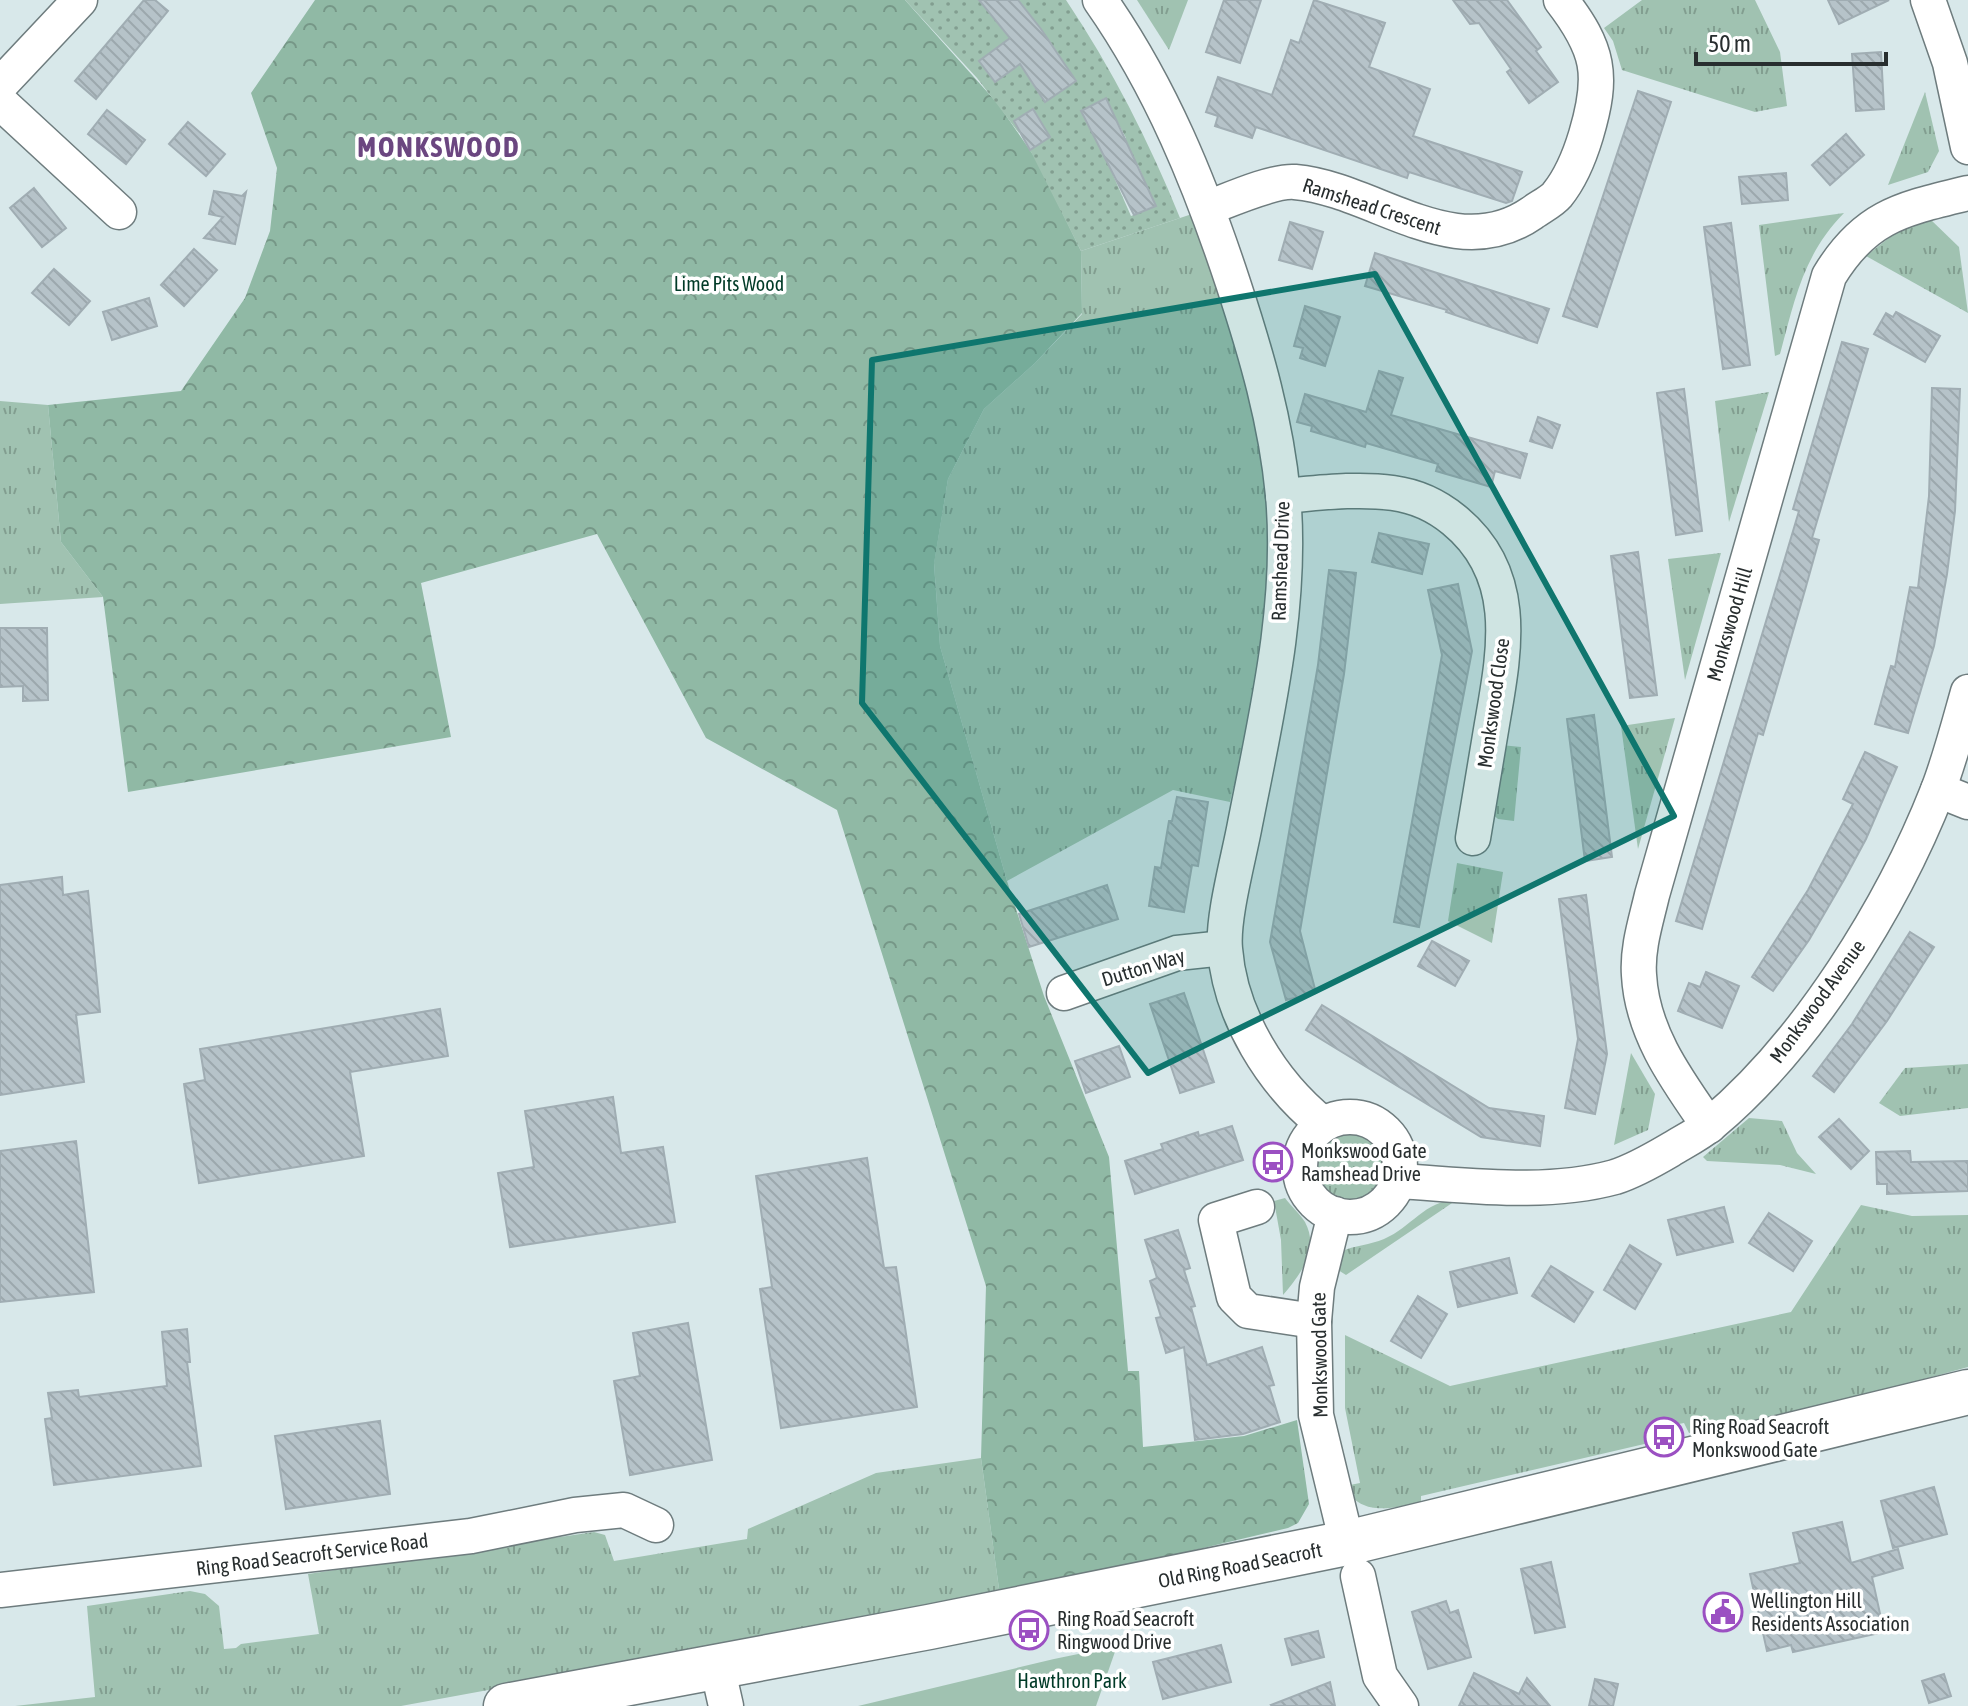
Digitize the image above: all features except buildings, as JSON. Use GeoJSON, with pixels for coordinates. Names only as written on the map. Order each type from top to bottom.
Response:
{"type":"FeatureCollection","features":[{"type":"Feature","properties":{"kind":"main road","name":"Old Ring Road Seacroft"},"geometry":{"type":"LineString","coordinates":[[506,1706],[722,1686],[929,1627],[1353,1560],[1968,1392]]}},
{"type":"Feature","properties":{"kind":"street"},"geometry":{"type":"LineString","coordinates":[[0,85],[80,0]]}},
{"type":"Feature","properties":{"kind":"street","name":"Ramshead Drive"},"geometry":{"type":"LineString","coordinates":[[1100,0],[1163,105],[1208,208],[1261,369],[1271,415],[1283,496],[1283,587],[1273,678],[1224,948],[1235,995],[1254,1043],[1285,1087],[1304,1109],[1323,1124]]}},
{"type":"Feature","properties":{"kind":"street","name":"Ramshead Crescent"},"geometry":{"type":"LineString","coordinates":[[1208,208],[1292,181],[1320,187],[1455,233],[1492,231],[1520,221],[1556,196],[1580,153],[1592,114],[1597,65],[1582,27],[1561,0]]}},
{"type":"Feature","properties":{"kind":"street"},"geometry":{"type":"LineString","coordinates":[[1928,0],[1950,63],[1968,147]]}},
{"type":"Feature","properties":{"kind":"street"},"geometry":{"type":"LineString","coordinates":[[0,102],[119,212]]}},
{"type":"Feature","properties":{"kind":"street","name":"Monkswood Hill"},"geometry":{"type":"LineString","coordinates":[[1709,1126],[1671,1072],[1645,1009],[1639,975],[1641,939],[1652,895],[1829,276],[1844,251],[1862,232],[1889,215],[1968,193]]}},
{"type":"Feature","properties":{"kind":"street","name":"Monkswood Close"},"geometry":{"type":"LineString","coordinates":[[1283,496],[1376,491],[1413,498],[1447,514],[1475,540],[1486,556],[1500,591],[1504,636],[1473,838]]}},
{"type":"Feature","properties":{"kind":"street","name":"Monkswood Avenue"},"geometry":{"type":"LineString","coordinates":[[1398,1181],[1548,1188],[1583,1183],[1617,1176],[1649,1162],[1709,1126],[1769,1069],[1794,1040],[1857,948],[1898,876],[1953,796],[1968,692]]}},
{"type":"Feature","properties":{"kind":"street","name":"Dutton Way"},"geometry":{"type":"LineString","coordinates":[[1064,993],[1177,953],[1224,948]]}},
{"type":"Feature","properties":{"kind":"street"},"geometry":{"type":"LineString","coordinates":[[1351,1116],[1379,1125],[1389,1135],[1400,1161],[1398,1181],[1388,1199],[1378,1208],[1352,1217],[1335,1214],[1313,1201],[1300,1175],[1304,1146],[1323,1124],[1351,1116]]}},
{"type":"Feature","properties":{"kind":"street"},"geometry":{"type":"LineString","coordinates":[[1257,1207],[1216,1220],[1234,1297],[1248,1311],[1314,1321]]}},
{"type":"Feature","properties":{"kind":"street","name":"Monkswood Gate"},"geometry":{"type":"LineString","coordinates":[[1335,1214],[1322,1258],[1314,1321],[1316,1415],[1380,1676],[1401,1706]]}},
{"type":"Feature","properties":{"kind":"street","name":"Ring Road Seacroft Service Road"},"geometry":{"type":"LineString","coordinates":[[0,1590],[471,1536],[575,1515],[624,1510],[656,1525]]}},
{"type":"Feature","properties":{"kind":"highlighted area"},"geometry":{"type":"Polygon","coordinates":[[[1375,274],[1674,816],[1148,1073],[862,703],[872,360],[1375,274]]]}},
{"type":"Feature","properties":{"kind":"green space","name":"Lime Pits Wood"},"geometry":{"type":"Polygon","coordinates":[[[315,0],[905,0],[998,104],[1036,159],[1081,251],[1082,313],[1035,363],[984,409],[948,479],[934,564],[940,646],[1007,881],[1044,996],[1109,1157],[1128,1371],[1139,1371],[1143,1447],[1244,1436],[1297,1420],[1309,1504],[1298,1523],[1288,1528],[1000,1596],[981,1458],[986,1286],[837,810],[706,738],[597,534],[421,583],[451,737],[128,792],[103,597],[61,542],[48,405],[181,391],[245,298],[270,231],[277,168],[251,93],[315,0]]]}},
{"type":"Feature","properties":{"kind":"green space"},"geometry":{"type":"Polygon","coordinates":[[[905,0],[981,0],[1011,39],[1034,20],[1018,0],[1066,0],[1129,106],[1180,218],[1081,251],[1030,150],[1050,137],[1030,111],[1015,121],[1021,131],[1019,133],[977,78],[905,0]],[[1049,40],[1024,56],[1037,77],[1031,82],[1045,102],[1076,81],[1049,40]],[[1105,98],[1081,111],[1102,151],[1126,138],[1105,98]],[[1138,165],[1113,175],[1131,216],[1155,206],[1138,165]]]}},
{"type":"Feature","properties":{"kind":"green space"},"geometry":{"type":"Polygon","coordinates":[[[1137,0],[1188,0],[1169,50],[1137,0]]]}},
{"type":"Feature","properties":{"kind":"green space"},"geometry":{"type":"Polygon","coordinates":[[[1642,0],[1755,0],[1780,52],[1787,106],[1755,112],[1622,70],[1613,41],[1604,28],[1642,0]]]}},
{"type":"Feature","properties":{"kind":"green space"},"geometry":{"type":"Polygon","coordinates":[[[1925,92],[1939,151],[1928,172],[1888,185],[1925,92]]]}},
{"type":"Feature","properties":{"kind":"green space"},"geometry":{"type":"Polygon","coordinates":[[[1844,213],[1810,262],[1796,296],[1780,354],[1775,356],[1759,225],[1844,213]]]}},
{"type":"Feature","properties":{"kind":"green space"},"geometry":{"type":"Polygon","coordinates":[[[1192,214],[1245,373],[1264,454],[1269,496],[1271,538],[1268,600],[1240,785],[1234,785],[1230,802],[1173,790],[1007,881],[940,646],[934,563],[948,479],[984,409],[1035,363],[1082,314],[1081,251],[1192,214]]]}},
{"type":"Feature","properties":{"kind":"green space"},"geometry":{"type":"Polygon","coordinates":[[[1929,218],[1959,247],[1968,313],[1866,256],[1895,233],[1929,218]]]}},
{"type":"Feature","properties":{"kind":"green space"},"geometry":{"type":"Polygon","coordinates":[[[1769,392],[1729,522],[1715,401],[1769,392]]]}},
{"type":"Feature","properties":{"kind":"green space"},"geometry":{"type":"Polygon","coordinates":[[[0,401],[48,405],[61,542],[103,597],[0,604],[0,401]]]}},
{"type":"Feature","properties":{"kind":"green space"},"geometry":{"type":"Polygon","coordinates":[[[1721,553],[1685,680],[1668,559],[1721,553]]]}},
{"type":"Feature","properties":{"kind":"green space"},"geometry":{"type":"Polygon","coordinates":[[[1675,718],[1638,849],[1621,726],[1675,718]]]}},
{"type":"Feature","properties":{"kind":"green space"},"geometry":{"type":"Polygon","coordinates":[[[1501,745],[1521,747],[1514,821],[1498,819],[1491,813],[1501,745]]]}},
{"type":"Feature","properties":{"kind":"green space"},"geometry":{"type":"Polygon","coordinates":[[[1457,863],[1503,872],[1492,943],[1448,921],[1457,863]]]}},
{"type":"Feature","properties":{"kind":"green space"},"geometry":{"type":"Polygon","coordinates":[[[1631,1053],[1655,1094],[1648,1130],[1614,1145],[1631,1053]]]}},
{"type":"Feature","properties":{"kind":"green space"},"geometry":{"type":"Polygon","coordinates":[[[1968,1064],[1968,1108],[1900,1116],[1879,1103],[1905,1068],[1968,1064]]]}},
{"type":"Feature","properties":{"kind":"green space"},"geometry":{"type":"Polygon","coordinates":[[[1749,1118],[1782,1121],[1797,1153],[1816,1174],[1780,1165],[1707,1161],[1703,1157],[1749,1118]]]}},
{"type":"Feature","properties":{"kind":"green space"},"geometry":{"type":"Polygon","coordinates":[[[1351,1134],[1364,1136],[1379,1149],[1384,1167],[1382,1180],[1369,1195],[1351,1200],[1338,1198],[1323,1185],[1318,1167],[1320,1154],[1333,1139],[1351,1134]]]}},
{"type":"Feature","properties":{"kind":"green space"},"geometry":{"type":"Polygon","coordinates":[[[1285,1198],[1305,1222],[1310,1242],[1306,1262],[1283,1295],[1281,1240],[1274,1201],[1285,1198]]]}},
{"type":"Feature","properties":{"kind":"green space"},"geometry":{"type":"Polygon","coordinates":[[[1458,1199],[1346,1275],[1338,1270],[1340,1252],[1384,1239],[1436,1204],[1458,1199]]]}},
{"type":"Feature","properties":{"kind":"green space"},"geometry":{"type":"Polygon","coordinates":[[[1861,1205],[1912,1216],[1968,1215],[1968,1367],[1783,1418],[1689,1433],[1684,1423],[1652,1429],[1653,1442],[1421,1496],[1421,1502],[1400,1507],[1369,1507],[1351,1496],[1345,1486],[1360,1483],[1345,1408],[1345,1335],[1450,1386],[1791,1312],[1861,1205]]]}},
{"type":"Feature","properties":{"kind":"green space"},"geometry":{"type":"Polygon","coordinates":[[[981,1458],[1000,1596],[401,1706],[15,1706],[95,1697],[87,1606],[190,1591],[205,1594],[219,1606],[224,1649],[236,1648],[241,1644],[319,1634],[308,1574],[594,1532],[605,1535],[614,1561],[747,1539],[748,1529],[876,1473],[981,1458]]]}},
{"type":"Feature","properties":{"kind":"green space","name":"Hawthron Park"},"geometry":{"type":"Polygon","coordinates":[[[1117,1646],[1096,1706],[858,1706],[1054,1659],[1117,1646]]]}},
{"type":"Feature","properties":{"kind":"place","name":"Monkswood Gate Ramshead Drive"},"geometry":{"type":"Point","coordinates":[1273,1162]}},
{"type":"Feature","properties":{"kind":"place","name":"Ring Road Seacroft Monkswood Gate"},"geometry":{"type":"Point","coordinates":[1664,1437]}},
{"type":"Feature","properties":{"kind":"place","name":"Wellington Hill Residents Association"},"geometry":{"type":"Point","coordinates":[1723,1612]}},
{"type":"Feature","properties":{"kind":"place","name":"Ring Road Seacroft Ringwood Drive"},"geometry":{"type":"Point","coordinates":[1029,1630]}},
{"type":"Feature","properties":{"kind":"district","name":"MONKSWOOD"},"geometry":{"type":"Point","coordinates":[439,147]}}]}
